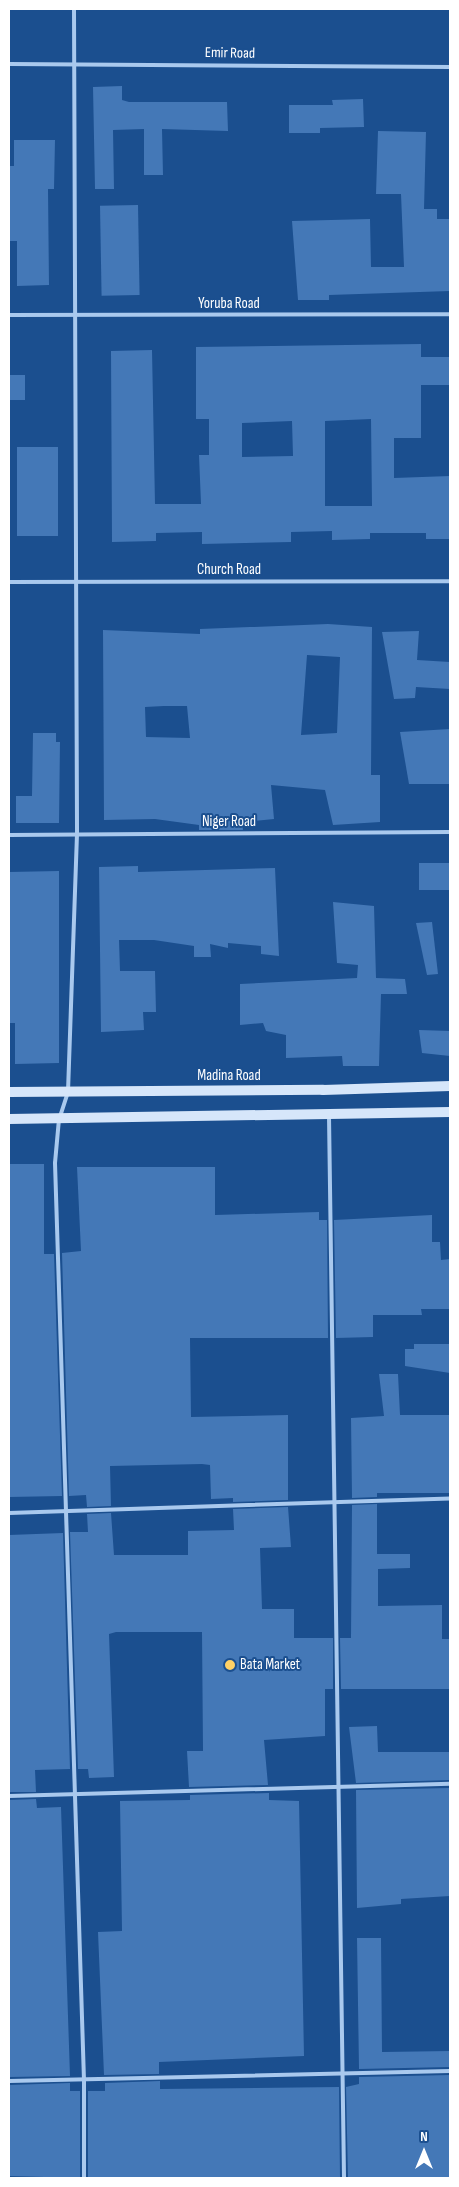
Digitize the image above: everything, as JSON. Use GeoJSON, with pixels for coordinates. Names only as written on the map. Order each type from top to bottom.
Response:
{"type":"FeatureCollection","features":[{"type":"Feature","properties":{"kind":"main road","name":"Madina Road"},"geometry":{"type":"LineString","coordinates":[[9,1092],[323,1090],[450,1086]]}},
{"type":"Feature","properties":{"kind":"main road"},"geometry":{"type":"LineString","coordinates":[[9,1119],[450,1112]]}},
{"type":"Feature","properties":{"kind":"lane"},"geometry":{"type":"LineString","coordinates":[[74,9],[77,834],[68,1092],[59,1119],[55,1163],[76,1793],[84,2078],[84,2178]]}},
{"type":"Feature","properties":{"kind":"lane","name":"Emir Road"},"geometry":{"type":"LineString","coordinates":[[9,64],[450,67]]}},
{"type":"Feature","properties":{"kind":"lane","name":"Yoruba Road"},"geometry":{"type":"LineString","coordinates":[[9,316],[450,314]]}},
{"type":"Feature","properties":{"kind":"lane","name":"Church Road"},"geometry":{"type":"LineString","coordinates":[[9,582],[450,580]]}},
{"type":"Feature","properties":{"kind":"lane","name":"Niger Road"},"geometry":{"type":"LineString","coordinates":[[9,835],[450,832]]}},
{"type":"Feature","properties":{"kind":"lane"},"geometry":{"type":"LineString","coordinates":[[329,1115],[344,2178]]}},
{"type":"Feature","properties":{"kind":"lane"},"geometry":{"type":"LineString","coordinates":[[9,1513],[450,1498]]}},
{"type":"Feature","properties":{"kind":"lane"},"geometry":{"type":"LineString","coordinates":[[9,1796],[337,1784],[450,1784]]}},
{"type":"Feature","properties":{"kind":"lane"},"geometry":{"type":"LineString","coordinates":[[9,2080],[343,2071],[450,2071]]}},
{"type":"Feature","properties":{"kind":"building"},"geometry":{"type":"Polygon","coordinates":[[[122,86],[122,100],[129,102],[227,102],[228,131],[162,129],[163,175],[144,175],[144,129],[113,130],[114,189],[95,189],[93,87],[122,86]]]}},
{"type":"Feature","properties":{"kind":"building"},"geometry":{"type":"Polygon","coordinates":[[[363,99],[364,127],[320,128],[320,133],[289,133],[289,105],[333,105],[332,100],[363,99]]]}},
{"type":"Feature","properties":{"kind":"building"},"geometry":{"type":"Polygon","coordinates":[[[378,131],[426,132],[424,209],[437,209],[437,219],[450,219],[450,291],[329,295],[329,300],[298,300],[292,221],[370,219],[371,267],[404,267],[401,194],[376,194],[378,131]]]}},
{"type":"Feature","properties":{"kind":"building"},"geometry":{"type":"Polygon","coordinates":[[[14,140],[55,140],[54,189],[48,189],[49,285],[17,286],[17,241],[9,241],[9,166],[14,166],[14,140]]]}},
{"type":"Feature","properties":{"kind":"building"},"geometry":{"type":"Polygon","coordinates":[[[138,205],[140,295],[102,296],[100,206],[138,205]]]}},
{"type":"Feature","properties":{"kind":"building"},"geometry":{"type":"Polygon","coordinates":[[[421,344],[421,357],[450,357],[450,385],[421,385],[421,438],[394,438],[394,478],[450,476],[450,539],[426,539],[426,533],[370,533],[370,539],[332,540],[332,531],[291,532],[291,542],[202,544],[202,532],[156,533],[156,541],[112,542],[111,351],[152,350],[155,504],[201,504],[199,455],[209,455],[209,419],[196,419],[196,347],[421,344]],[[371,419],[325,421],[325,506],[372,506],[371,419]],[[292,421],[242,423],[242,457],[293,456],[292,421]]]}},
{"type":"Feature","properties":{"kind":"building"},"geometry":{"type":"Polygon","coordinates":[[[9,375],[25,375],[25,400],[9,400],[9,375]]]}},
{"type":"Feature","properties":{"kind":"building"},"geometry":{"type":"Polygon","coordinates":[[[17,447],[58,447],[58,536],[17,536],[17,447]]]}},
{"type":"Feature","properties":{"kind":"building"},"geometry":{"type":"Polygon","coordinates":[[[328,624],[372,627],[371,775],[380,775],[380,822],[333,825],[325,790],[271,785],[274,819],[242,822],[243,830],[199,830],[199,825],[155,819],[104,820],[103,630],[200,634],[200,629],[328,624]],[[307,655],[301,735],[337,733],[340,657],[307,655]],[[187,706],[145,707],[146,737],[190,738],[187,706]]]}},
{"type":"Feature","properties":{"kind":"building"},"geometry":{"type":"Polygon","coordinates":[[[419,631],[417,660],[450,662],[450,689],[416,687],[415,698],[394,699],[382,632],[419,631]]]}},
{"type":"Feature","properties":{"kind":"building"},"geometry":{"type":"Polygon","coordinates":[[[450,729],[450,784],[409,784],[400,732],[450,729]]]}},
{"type":"Feature","properties":{"kind":"building"},"geometry":{"type":"Polygon","coordinates":[[[33,733],[56,733],[56,742],[60,742],[59,823],[16,823],[16,796],[32,796],[33,733]]]}},
{"type":"Feature","properties":{"kind":"building"},"geometry":{"type":"Polygon","coordinates":[[[419,863],[450,863],[450,890],[419,890],[419,863]]]}},
{"type":"Feature","properties":{"kind":"building"},"geometry":{"type":"Polygon","coordinates":[[[138,866],[138,872],[275,868],[279,956],[261,954],[261,946],[228,943],[228,948],[210,944],[211,957],[194,957],[194,946],[154,940],[119,940],[120,971],[155,971],[156,1012],[143,1012],[144,1030],[101,1032],[99,867],[138,866]]]}},
{"type":"Feature","properties":{"kind":"building"},"geometry":{"type":"Polygon","coordinates":[[[59,871],[59,1063],[15,1064],[15,1023],[9,1023],[9,872],[59,871]]]}},
{"type":"Feature","properties":{"kind":"building"},"geometry":{"type":"Polygon","coordinates":[[[333,902],[374,906],[376,978],[405,979],[407,994],[381,994],[379,1066],[343,1066],[342,1056],[286,1058],[286,1035],[266,1031],[263,1023],[240,1025],[240,984],[357,978],[358,965],[337,963],[333,902]]]}},
{"type":"Feature","properties":{"kind":"building"},"geometry":{"type":"Polygon","coordinates":[[[432,922],[438,974],[427,975],[416,923],[432,922]]]}},
{"type":"Feature","properties":{"kind":"building"},"geometry":{"type":"Polygon","coordinates":[[[419,1030],[450,1031],[450,1056],[422,1053],[419,1030]]]}},
{"type":"Feature","properties":{"kind":"building"},"geometry":{"type":"Polygon","coordinates":[[[9,1164],[44,1164],[44,1254],[54,1254],[62,1496],[9,1497],[9,1164]]]}},
{"type":"Feature","properties":{"kind":"building"},"geometry":{"type":"Polygon","coordinates":[[[77,1167],[215,1167],[215,1215],[319,1212],[319,1220],[327,1220],[328,1338],[190,1338],[191,1417],[288,1415],[288,1500],[233,1502],[233,1498],[211,1499],[210,1465],[202,1464],[110,1466],[111,1506],[87,1507],[86,1495],[69,1496],[62,1253],[81,1251],[77,1167]]]}},
{"type":"Feature","properties":{"kind":"building"},"geometry":{"type":"Polygon","coordinates":[[[432,1215],[432,1242],[440,1242],[441,1260],[450,1259],[450,1309],[421,1309],[422,1315],[373,1315],[373,1337],[336,1338],[334,1220],[432,1215]]]}},
{"type":"Feature","properties":{"kind":"building"},"geometry":{"type":"Polygon","coordinates":[[[414,1344],[450,1344],[450,1373],[405,1366],[405,1349],[414,1349],[414,1344]]]}},
{"type":"Feature","properties":{"kind":"building"},"geometry":{"type":"Polygon","coordinates":[[[379,1374],[398,1374],[400,1415],[450,1415],[450,1493],[377,1493],[377,1497],[352,1498],[351,1418],[384,1416],[379,1374]]]}},
{"type":"Feature","properties":{"kind":"building"},"geometry":{"type":"Polygon","coordinates":[[[377,1504],[377,1554],[410,1554],[410,1568],[378,1569],[378,1606],[442,1605],[442,1639],[450,1639],[450,1689],[341,1689],[340,1638],[351,1638],[352,1505],[377,1504]]]}},
{"type":"Feature","properties":{"kind":"building"},"geometry":{"type":"Polygon","coordinates":[[[288,1507],[291,1547],[260,1548],[262,1609],[294,1609],[294,1638],[333,1638],[333,1689],[325,1689],[325,1736],[264,1740],[268,1785],[189,1787],[187,1751],[203,1751],[202,1632],[116,1632],[109,1634],[114,1777],[89,1778],[88,1769],[78,1769],[70,1532],[88,1532],[87,1514],[111,1513],[114,1555],[188,1555],[188,1531],[234,1530],[233,1509],[288,1507]]]}},
{"type":"Feature","properties":{"kind":"building"},"geometry":{"type":"Polygon","coordinates":[[[63,1533],[70,1769],[35,1770],[36,1792],[9,1792],[9,1535],[63,1533]]]}},
{"type":"Feature","properties":{"kind":"building"},"geometry":{"type":"Polygon","coordinates":[[[377,1726],[378,1752],[450,1752],[450,1780],[356,1783],[349,1727],[377,1726]]]}},
{"type":"Feature","properties":{"kind":"building"},"geometry":{"type":"Polygon","coordinates":[[[450,1788],[450,1896],[401,1899],[401,1904],[357,1908],[356,1790],[450,1788]]]}},
{"type":"Feature","properties":{"kind":"building"},"geometry":{"type":"Polygon","coordinates":[[[269,1793],[269,1800],[299,1801],[304,2056],[159,2062],[159,2074],[104,2075],[98,1932],[122,1931],[120,1801],[190,1800],[190,1795],[269,1793]]]}},
{"type":"Feature","properties":{"kind":"building"},"geometry":{"type":"Polygon","coordinates":[[[36,1799],[37,1808],[61,1807],[70,2076],[9,2077],[9,1800],[36,1799]]]}},
{"type":"Feature","properties":{"kind":"building"},"geometry":{"type":"Polygon","coordinates":[[[357,1938],[381,1938],[382,2052],[450,2051],[450,2067],[359,2069],[357,1938]]]}},
{"type":"Feature","properties":{"kind":"building"},"geometry":{"type":"Polygon","coordinates":[[[450,2075],[450,2178],[348,2178],[346,2087],[359,2084],[359,2077],[450,2075]]]}},
{"type":"Feature","properties":{"kind":"building"},"geometry":{"type":"Polygon","coordinates":[[[160,2081],[160,2089],[339,2087],[340,2178],[88,2178],[88,2091],[105,2091],[105,2083],[160,2081]]]}},
{"type":"Feature","properties":{"kind":"building"},"geometry":{"type":"Polygon","coordinates":[[[70,2083],[70,2091],[80,2091],[80,2178],[9,2176],[9,2085],[70,2083]]]}},
{"type":"Feature","properties":{"kind":"place","name":"Bata Market"},"geometry":{"type":"Point","coordinates":[230,1665]}}]}
